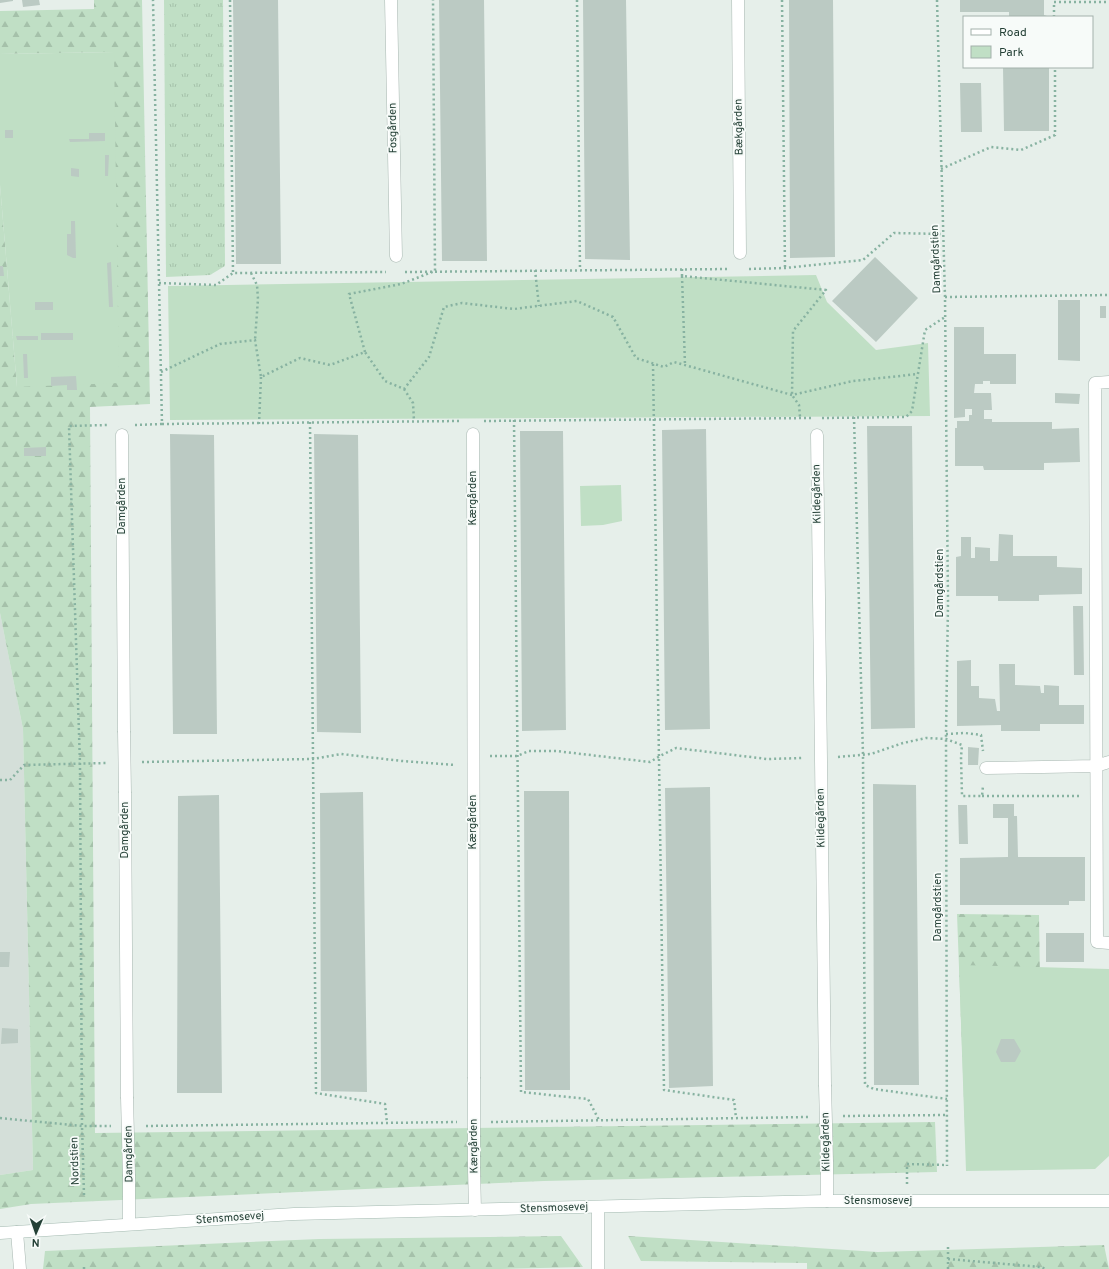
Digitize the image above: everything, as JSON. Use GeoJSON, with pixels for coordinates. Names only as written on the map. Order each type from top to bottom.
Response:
{"type":"FeatureCollection","features":[{"type":"Feature","properties":{"kind":"street","name":"Fosgården"},"geometry":{"type":"LineString","coordinates":[[391,0],[396,256]]}},
{"type":"Feature","properties":{"kind":"street","name":"Bækgården"},"geometry":{"type":"LineString","coordinates":[[738,0],[740,253]]}},
{"type":"Feature","properties":{"kind":"street"},"geometry":{"type":"LineString","coordinates":[[1109,382],[1095,383],[1096,796],[1098,942],[1109,943]]}},
{"type":"Feature","properties":{"kind":"street","name":"Kærgården"},"geometry":{"type":"LineString","coordinates":[[473,434],[475,1210]]}},
{"type":"Feature","properties":{"kind":"street","name":"Damgården"},"geometry":{"type":"LineString","coordinates":[[122,435],[127,1097],[130,1224]]}},
{"type":"Feature","properties":{"kind":"street","name":"Kildegården"},"geometry":{"type":"LineString","coordinates":[[817,435],[827,1201]]}},
{"type":"Feature","properties":{"kind":"street"},"geometry":{"type":"LineString","coordinates":[[986,768],[1096,766],[1109,762]]}},
{"type":"Feature","properties":{"kind":"street","name":"Stensmosevej"},"geometry":{"type":"LineString","coordinates":[[0,1233],[294,1214],[827,1201],[1109,1201]]}},
{"type":"Feature","properties":{"kind":"street"},"geometry":{"type":"LineString","coordinates":[[598,1207],[598,1269]]}},
{"type":"Feature","properties":{"kind":"street"},"geometry":{"type":"LineString","coordinates":[[18,1232],[20,1269]]}},
{"type":"Feature","properties":{"kind":"path"},"geometry":{"type":"LineString","coordinates":[[230,0],[233,273]]}},
{"type":"Feature","properties":{"kind":"path"},"geometry":{"type":"LineString","coordinates":[[577,0],[580,270]]}},
{"type":"Feature","properties":{"kind":"path"},"geometry":{"type":"LineString","coordinates":[[782,0],[785,268]]}},
{"type":"Feature","properties":{"kind":"path","name":"Damgårdstien"},"geometry":{"type":"LineString","coordinates":[[907,1164],[947,1166],[946,734],[948,602],[945,297],[937,0]]}},
{"type":"Feature","properties":{"kind":"path"},"geometry":{"type":"LineString","coordinates":[[1054,16],[1054,2],[1109,2]]}},
{"type":"Feature","properties":{"kind":"path"},"geometry":{"type":"LineString","coordinates":[[941,169],[991,147],[1021,150],[1055,135],[1054,68]]}},
{"type":"Feature","properties":{"kind":"path"},"geometry":{"type":"LineString","coordinates":[[748,269],[785,268],[863,260],[894,233],[943,234]]}},
{"type":"Feature","properties":{"kind":"path"},"geometry":{"type":"LineString","coordinates":[[682,269],[685,365]]}},
{"type":"Feature","properties":{"kind":"path"},"geometry":{"type":"LineString","coordinates":[[398,272],[734,269]]}},
{"type":"Feature","properties":{"kind":"path"},"geometry":{"type":"LineString","coordinates":[[535,270],[539,306]]}},
{"type":"Feature","properties":{"kind":"path"},"geometry":{"type":"LineString","coordinates":[[159,283],[216,285],[233,273],[390,272]]}},
{"type":"Feature","properties":{"kind":"path"},"geometry":{"type":"LineString","coordinates":[[251,273],[257,285],[258,299],[255,340],[261,377],[259,424]]}},
{"type":"Feature","properties":{"kind":"path"},"geometry":{"type":"LineString","coordinates":[[682,276],[826,290],[793,331],[792,395],[799,405],[800,418]]}},
{"type":"Feature","properties":{"kind":"path"},"geometry":{"type":"LineString","coordinates":[[945,297],[1109,295]]}},
{"type":"Feature","properties":{"kind":"path"},"geometry":{"type":"LineString","coordinates":[[404,389],[429,357],[444,307],[462,303],[514,309],[577,301],[613,317],[636,358],[664,367],[674,362],[792,395],[853,381],[918,374]]}},
{"type":"Feature","properties":{"kind":"path"},"geometry":{"type":"LineString","coordinates":[[477,421],[906,417],[912,411],[925,330],[945,317]]}},
{"type":"Feature","properties":{"kind":"path"},"geometry":{"type":"LineString","coordinates":[[161,372],[220,344],[255,340]]}},
{"type":"Feature","properties":{"kind":"path"},"geometry":{"type":"LineString","coordinates":[[261,377],[300,358],[330,365],[366,352],[385,381],[404,389],[413,403],[414,421]]}},
{"type":"Feature","properties":{"kind":"path"},"geometry":{"type":"LineString","coordinates":[[653,363],[664,1090],[734,1100],[736,1118]]}},
{"type":"Feature","properties":{"kind":"path"},"geometry":{"type":"LineString","coordinates":[[854,417],[863,755],[865,1084],[874,1090],[947,1098]]}},
{"type":"Feature","properties":{"kind":"path"},"geometry":{"type":"LineString","coordinates":[[514,420],[521,1092],[588,1099],[598,1120]]}},
{"type":"Feature","properties":{"kind":"path"},"geometry":{"type":"LineString","coordinates":[[162,424],[462,421]]}},
{"type":"Feature","properties":{"kind":"path"},"geometry":{"type":"LineString","coordinates":[[310,422],[316,1093],[385,1104],[388,1123]]}},
{"type":"Feature","properties":{"kind":"path"},"geometry":{"type":"LineString","coordinates":[[946,734],[965,733]]}},
{"type":"Feature","properties":{"kind":"path"},"geometry":{"type":"LineString","coordinates":[[982,796],[1096,796]]}},
{"type":"Feature","properties":{"kind":"path"},"geometry":{"type":"LineString","coordinates":[[837,1116],[947,1115]]}},
{"type":"Feature","properties":{"kind":"path"},"geometry":{"type":"LineString","coordinates":[[489,1122],[814,1117]]}},
{"type":"Feature","properties":{"kind":"path"},"geometry":{"type":"LineString","coordinates":[[0,1118],[82,1126],[114,1126]]}},
{"type":"Feature","properties":{"kind":"path"},"geometry":{"type":"LineString","coordinates":[[145,1126],[458,1122]]}},
{"type":"Feature","properties":{"kind":"path","name":"Nordstien"},"geometry":{"type":"LineString","coordinates":[[82,1126],[84,1195]]}},
{"type":"Feature","properties":{"kind":"path"},"geometry":{"type":"LineString","coordinates":[[948,1247],[948,1269]]}},
{"type":"Feature","properties":{"kind":"path"},"geometry":{"type":"LineString","coordinates":[[948,1259],[1041,1267],[1046,1269]]}},
{"type":"Feature","properties":{"kind":"shaded area"},"geometry":{"type":"Polygon","coordinates":[[[0,613],[23,729],[33,1170],[0,1175],[0,613]]]}},
{"type":"Feature","properties":{"kind":"green space"},"geometry":{"type":"Polygon","coordinates":[[[94,0],[142,0],[150,404],[90,407],[95,1133],[935,1122],[937,1172],[544,1181],[31,1204],[0,1209],[0,1175],[33,1170],[23,729],[0,613],[0,185],[17,387],[114,52],[0,54],[0,11],[94,9],[94,0]]]}},
{"type":"Feature","properties":{"kind":"green space"},"geometry":{"type":"Polygon","coordinates":[[[164,0],[223,0],[225,266],[210,275],[166,277],[164,0]]]}},
{"type":"Feature","properties":{"kind":"green space"},"geometry":{"type":"Polygon","coordinates":[[[114,52],[119,383],[17,387],[0,185],[0,54],[114,52]]]}},
{"type":"Feature","properties":{"kind":"green space"},"geometry":{"type":"Polygon","coordinates":[[[816,275],[827,302],[876,350],[928,343],[930,416],[170,420],[168,286],[816,275]]]}},
{"type":"Feature","properties":{"kind":"green space"},"geometry":{"type":"Polygon","coordinates":[[[621,485],[622,521],[603,525],[581,526],[580,486],[621,485]]]}},
{"type":"Feature","properties":{"kind":"green space"},"geometry":{"type":"Polygon","coordinates":[[[957,914],[1039,915],[1040,981],[1109,969],[965,1127],[957,914]]]}},
{"type":"Feature","properties":{"kind":"green space"},"geometry":{"type":"Polygon","coordinates":[[[959,965],[1109,969],[1109,1156],[1095,1169],[966,1171],[959,965]]]}},
{"type":"Feature","properties":{"kind":"green space"},"geometry":{"type":"Polygon","coordinates":[[[561,1236],[583,1267],[500,1269],[43,1269],[45,1251],[319,1239],[561,1236]]]}},
{"type":"Feature","properties":{"kind":"green space"},"geometry":{"type":"Polygon","coordinates":[[[628,1236],[878,1252],[1104,1245],[1109,1269],[807,1269],[807,1263],[641,1261],[628,1236]]]}},
{"type":"Feature","properties":{"kind":"building"},"geometry":{"type":"Polygon","coordinates":[[[0,0],[13,0],[13,1],[0,3],[0,0]]]}},
{"type":"Feature","properties":{"kind":"building"},"geometry":{"type":"Polygon","coordinates":[[[22,0],[39,0],[40,5],[23,7],[22,0]]]}},
{"type":"Feature","properties":{"kind":"building"},"geometry":{"type":"Polygon","coordinates":[[[233,0],[278,0],[281,264],[236,264],[233,0]]]}},
{"type":"Feature","properties":{"kind":"building"},"geometry":{"type":"Polygon","coordinates":[[[439,0],[484,0],[487,261],[442,261],[439,0]]]}},
{"type":"Feature","properties":{"kind":"building"},"geometry":{"type":"Polygon","coordinates":[[[583,0],[626,0],[630,260],[585,259],[583,0]]]}},
{"type":"Feature","properties":{"kind":"building"},"geometry":{"type":"Polygon","coordinates":[[[789,0],[833,0],[835,257],[790,258],[789,0]]]}},
{"type":"Feature","properties":{"kind":"building"},"geometry":{"type":"Polygon","coordinates":[[[960,0],[1044,0],[1044,15],[1047,16],[1009,16],[1009,12],[960,12],[960,0]]]}},
{"type":"Feature","properties":{"kind":"building"},"geometry":{"type":"Polygon","coordinates":[[[1003,68],[1049,68],[1049,131],[1004,131],[1003,68]]]}},
{"type":"Feature","properties":{"kind":"building"},"geometry":{"type":"Polygon","coordinates":[[[960,83],[981,83],[982,132],[961,132],[960,83]]]}},
{"type":"Feature","properties":{"kind":"building"},"geometry":{"type":"Polygon","coordinates":[[[5,130],[13,130],[13,138],[5,138],[5,130]]]}},
{"type":"Feature","properties":{"kind":"building"},"geometry":{"type":"Polygon","coordinates":[[[89,133],[105,133],[105,141],[70,142],[69,139],[89,139],[89,133]]]}},
{"type":"Feature","properties":{"kind":"building"},"geometry":{"type":"Polygon","coordinates":[[[105,155],[109,155],[108,176],[105,176],[105,155]]]}},
{"type":"Feature","properties":{"kind":"building"},"geometry":{"type":"Polygon","coordinates":[[[71,168],[79,169],[79,177],[71,176],[71,168]]]}},
{"type":"Feature","properties":{"kind":"building"},"geometry":{"type":"Polygon","coordinates":[[[71,221],[75,221],[76,258],[67,255],[67,234],[71,234],[71,221]]]}},
{"type":"Feature","properties":{"kind":"building"},"geometry":{"type":"Polygon","coordinates":[[[875,257],[918,298],[876,342],[832,301],[875,257]]]}},
{"type":"Feature","properties":{"kind":"building"},"geometry":{"type":"Polygon","coordinates":[[[111,262],[113,307],[109,307],[107,263],[111,262]]]}},
{"type":"Feature","properties":{"kind":"building"},"geometry":{"type":"Polygon","coordinates":[[[0,266],[3,266],[4,276],[0,276],[0,266]]]}},
{"type":"Feature","properties":{"kind":"building"},"geometry":{"type":"Polygon","coordinates":[[[1058,300],[1080,300],[1080,361],[1058,360],[1058,300]]]}},
{"type":"Feature","properties":{"kind":"building"},"geometry":{"type":"Polygon","coordinates":[[[35,302],[53,302],[53,310],[35,310],[35,302]]]}},
{"type":"Feature","properties":{"kind":"building"},"geometry":{"type":"Polygon","coordinates":[[[1100,306],[1106,306],[1106,318],[1100,318],[1100,306]]]}},
{"type":"Feature","properties":{"kind":"building"},"geometry":{"type":"Polygon","coordinates":[[[954,327],[984,327],[984,354],[1016,354],[1016,384],[990,384],[990,381],[983,381],[983,384],[975,384],[974,393],[991,393],[992,410],[984,410],[984,419],[992,419],[992,422],[1052,422],[1052,429],[1079,428],[1080,462],[1044,463],[1044,470],[984,470],[983,466],[955,466],[955,428],[957,428],[957,421],[969,421],[969,415],[972,415],[972,409],[965,409],[965,417],[954,418],[954,327]]]}},
{"type":"Feature","properties":{"kind":"building"},"geometry":{"type":"Polygon","coordinates":[[[41,333],[73,333],[73,340],[41,340],[41,333]]]}},
{"type":"Feature","properties":{"kind":"building"},"geometry":{"type":"Polygon","coordinates":[[[16,336],[38,336],[38,340],[17,340],[16,336]]]}},
{"type":"Feature","properties":{"kind":"building"},"geometry":{"type":"Polygon","coordinates":[[[23,354],[27,354],[28,378],[24,378],[23,354]]]}},
{"type":"Feature","properties":{"kind":"building"},"geometry":{"type":"Polygon","coordinates":[[[76,376],[77,390],[67,390],[67,385],[51,386],[51,377],[76,376]]]}},
{"type":"Feature","properties":{"kind":"building"},"geometry":{"type":"Polygon","coordinates":[[[1055,393],[1080,394],[1079,404],[1055,403],[1055,393]]]}},
{"type":"Feature","properties":{"kind":"building"},"geometry":{"type":"Polygon","coordinates":[[[867,426],[912,426],[915,728],[871,729],[867,426]]]}},
{"type":"Feature","properties":{"kind":"building"},"geometry":{"type":"Polygon","coordinates":[[[706,429],[710,729],[665,730],[662,430],[706,429]]]}},
{"type":"Feature","properties":{"kind":"building"},"geometry":{"type":"Polygon","coordinates":[[[520,431],[563,431],[566,730],[522,731],[520,431]]]}},
{"type":"Feature","properties":{"kind":"building"},"geometry":{"type":"Polygon","coordinates":[[[170,434],[214,435],[217,734],[173,734],[170,434]]]}},
{"type":"Feature","properties":{"kind":"building"},"geometry":{"type":"Polygon","coordinates":[[[314,434],[358,435],[361,733],[317,732],[314,434]]]}},
{"type":"Feature","properties":{"kind":"building"},"geometry":{"type":"Polygon","coordinates":[[[46,447],[46,456],[24,456],[24,448],[46,447]]]}},
{"type":"Feature","properties":{"kind":"building"},"geometry":{"type":"Polygon","coordinates":[[[999,534],[1013,535],[1013,556],[1057,556],[1057,567],[1082,568],[1082,594],[1039,595],[1039,601],[998,601],[998,596],[956,596],[956,557],[961,556],[961,537],[971,537],[971,558],[975,558],[975,547],[990,548],[990,561],[998,561],[999,534]]]}},
{"type":"Feature","properties":{"kind":"building"},"geometry":{"type":"Polygon","coordinates":[[[1073,606],[1083,606],[1084,675],[1074,675],[1073,606]]]}},
{"type":"Feature","properties":{"kind":"building"},"geometry":{"type":"Polygon","coordinates":[[[971,660],[971,686],[979,686],[979,698],[995,699],[997,711],[1000,711],[999,664],[1015,664],[1015,685],[1040,686],[1041,693],[1044,693],[1044,685],[1059,686],[1059,705],[1084,705],[1084,724],[1040,724],[1040,731],[1001,731],[1001,725],[957,726],[957,661],[971,660]]]}},
{"type":"Feature","properties":{"kind":"building"},"geometry":{"type":"Polygon","coordinates":[[[968,747],[979,748],[978,765],[968,765],[968,747]]]}},
{"type":"Feature","properties":{"kind":"building"},"geometry":{"type":"Polygon","coordinates":[[[873,784],[916,785],[919,1085],[874,1085],[873,784]]]}},
{"type":"Feature","properties":{"kind":"building"},"geometry":{"type":"Polygon","coordinates":[[[710,787],[713,1086],[669,1088],[665,788],[710,787]]]}},
{"type":"Feature","properties":{"kind":"building"},"geometry":{"type":"Polygon","coordinates":[[[524,791],[569,791],[570,1090],[525,1090],[524,791]]]}},
{"type":"Feature","properties":{"kind":"building"},"geometry":{"type":"Polygon","coordinates":[[[363,792],[367,1092],[321,1091],[320,793],[363,792]]]}},
{"type":"Feature","properties":{"kind":"building"},"geometry":{"type":"Polygon","coordinates":[[[219,795],[222,1093],[177,1093],[178,796],[219,795]]]}},
{"type":"Feature","properties":{"kind":"building"},"geometry":{"type":"Polygon","coordinates":[[[993,804],[1014,804],[1014,816],[1017,816],[1018,857],[1085,857],[1085,901],[1069,901],[1069,905],[960,905],[960,858],[1008,857],[1008,818],[993,818],[993,804]]]}},
{"type":"Feature","properties":{"kind":"building"},"geometry":{"type":"Polygon","coordinates":[[[958,805],[967,805],[968,844],[959,844],[958,805]]]}},
{"type":"Feature","properties":{"kind":"building"},"geometry":{"type":"Polygon","coordinates":[[[1046,933],[1084,933],[1084,962],[1046,962],[1046,933]]]}},
{"type":"Feature","properties":{"kind":"building"},"geometry":{"type":"Polygon","coordinates":[[[0,952],[10,952],[9,967],[0,967],[0,952]]]}},
{"type":"Feature","properties":{"kind":"building"},"geometry":{"type":"Polygon","coordinates":[[[2,1028],[18,1029],[18,1043],[1,1044],[2,1028]]]}},
{"type":"Feature","properties":{"kind":"building"},"geometry":{"type":"Polygon","coordinates":[[[1001,1039],[1014,1039],[1021,1051],[1015,1062],[1001,1062],[996,1052],[1001,1039]]]}}]}
